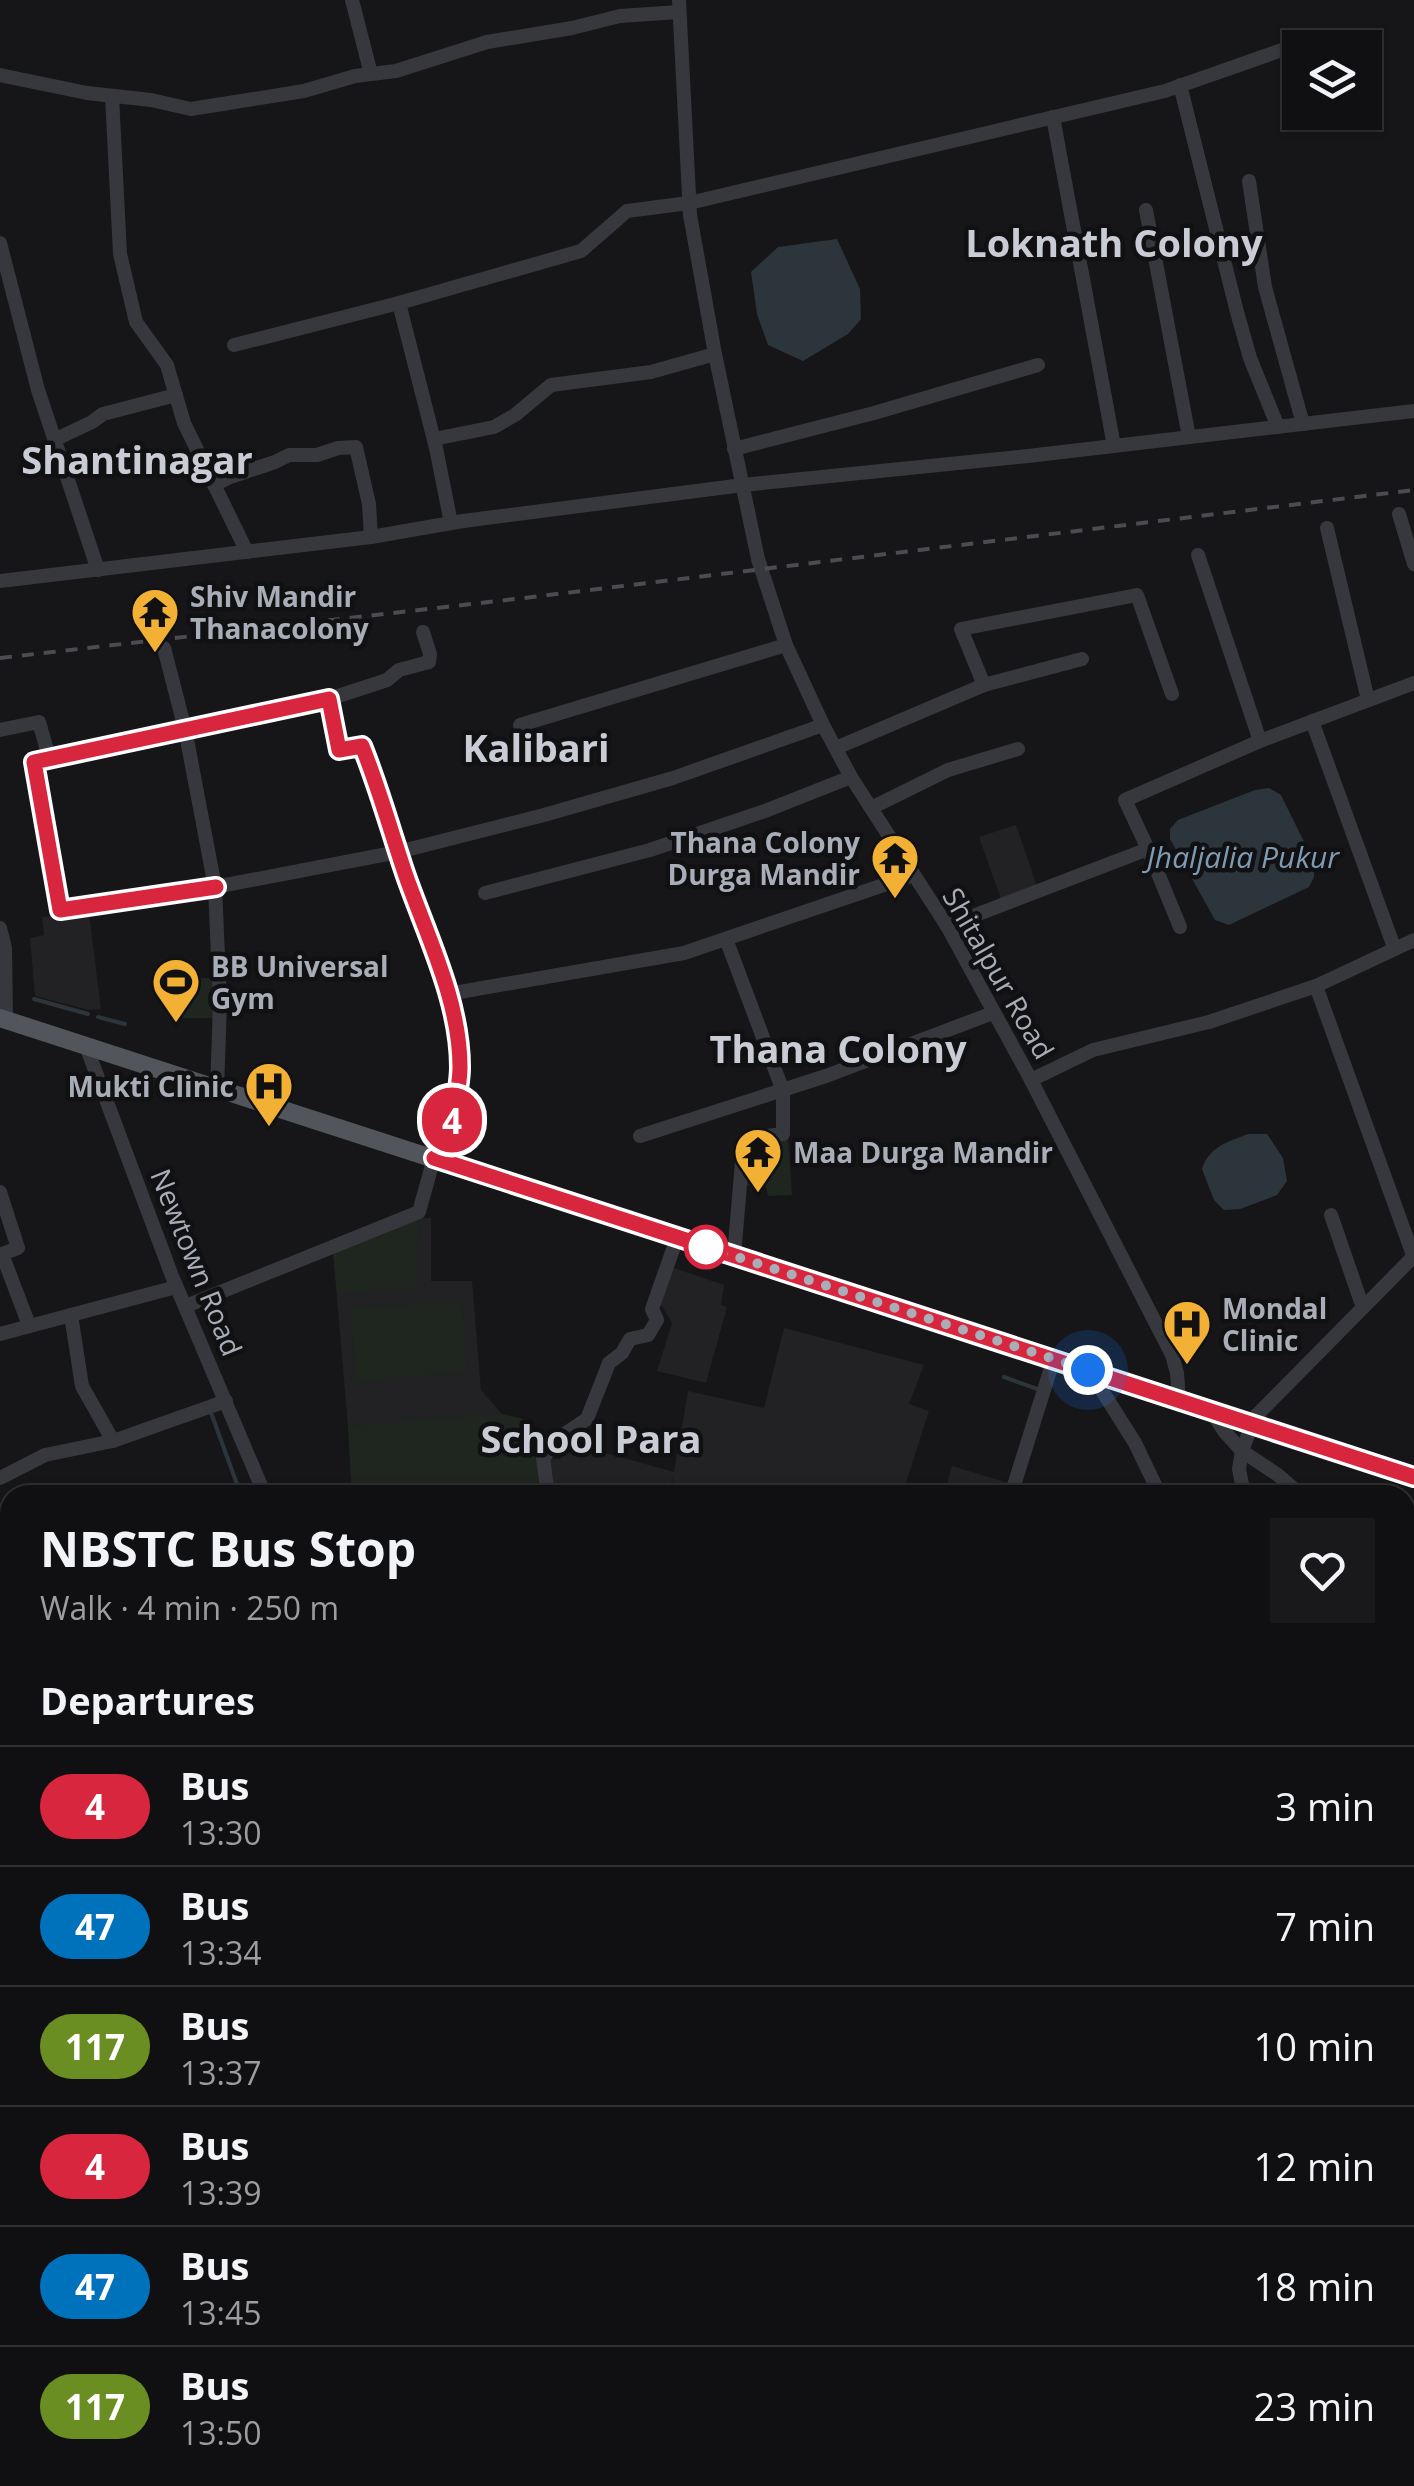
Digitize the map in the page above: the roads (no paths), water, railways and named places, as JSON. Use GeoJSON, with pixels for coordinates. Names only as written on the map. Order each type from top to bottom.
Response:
{"type":"FeatureCollection","features":[{"type":"Feature","properties":{"kind":"main road"},"geometry":{"type":"LineString","coordinates":[[3,1019],[1211,1411],[1256,1418],[1414,1477]]}},
{"type":"Feature","properties":{"kind":"street"},"geometry":{"type":"LineString","coordinates":[[352,0],[372,74]]}},
{"type":"Feature","properties":{"kind":"street"},"geometry":{"type":"LineString","coordinates":[[0,75],[87,94],[152,100],[191,109],[304,91],[355,76],[396,71],[486,42],[679,6]]}},
{"type":"Feature","properties":{"kind":"street","name":"Shitalpur Road"},"geometry":{"type":"LineString","coordinates":[[679,6],[690,204],[715,354],[758,559],[786,645],[851,777],[947,926],[1031,1080],[1172,1354],[1179,1400]]}},
{"type":"Feature","properties":{"kind":"street"},"geometry":{"type":"LineString","coordinates":[[234,345],[399,303],[581,250],[627,212],[690,204],[1180,85],[1282,50]]}},
{"type":"Feature","properties":{"kind":"street"},"geometry":{"type":"LineString","coordinates":[[1180,85],[1250,358],[1278,427]]}},
{"type":"Feature","properties":{"kind":"street"},"geometry":{"type":"LineString","coordinates":[[112,96],[120,254],[136,322],[167,365],[184,423],[247,552]]}},
{"type":"Feature","properties":{"kind":"street"},"geometry":{"type":"LineString","coordinates":[[1053,116],[1114,446]]}},
{"type":"Feature","properties":{"kind":"street"},"geometry":{"type":"LineString","coordinates":[[1249,181],[1265,287],[1303,424]]}},
{"type":"Feature","properties":{"kind":"street"},"geometry":{"type":"LineString","coordinates":[[1146,210],[1190,437]]}},
{"type":"Feature","properties":{"kind":"street"},"geometry":{"type":"LineString","coordinates":[[0,242],[38,390],[98,570]]}},
{"type":"Feature","properties":{"kind":"street"},"geometry":{"type":"LineString","coordinates":[[399,303],[451,522]]}},
{"type":"Feature","properties":{"kind":"street"},"geometry":{"type":"LineString","coordinates":[[434,439],[494,428],[551,385],[651,372],[715,354]]}},
{"type":"Feature","properties":{"kind":"street"},"geometry":{"type":"LineString","coordinates":[[734,449],[874,414],[1038,365]]}},
{"type":"Feature","properties":{"kind":"street"},"geometry":{"type":"LineString","coordinates":[[54,440],[103,414],[176,395]]}},
{"type":"Feature","properties":{"kind":"street"},"geometry":{"type":"LineString","coordinates":[[0,580],[372,537],[451,522],[743,484],[1414,411]]}},
{"type":"Feature","properties":{"kind":"street"},"geometry":{"type":"LineString","coordinates":[[214,485],[289,455],[356,447],[372,537]]}},
{"type":"Feature","properties":{"kind":"street"},"geometry":{"type":"LineString","coordinates":[[1399,514],[1414,564]]}},
{"type":"Feature","properties":{"kind":"street"},"geometry":{"type":"LineString","coordinates":[[1327,528],[1368,700]]}},
{"type":"Feature","properties":{"kind":"street"},"geometry":{"type":"LineString","coordinates":[[1198,556],[1260,741]]}},
{"type":"Feature","properties":{"kind":"street"},"geometry":{"type":"LineString","coordinates":[[984,685],[962,629],[1137,594],[1172,694]]}},
{"type":"Feature","properties":{"kind":"street"},"geometry":{"type":"LineString","coordinates":[[422,632],[429,662],[399,670],[387,680],[329,699],[34,762],[60,910],[216,887],[398,852],[673,778],[823,725]]}},
{"type":"Feature","properties":{"kind":"street"},"geometry":{"type":"LineString","coordinates":[[520,725],[786,645]]}},
{"type":"Feature","properties":{"kind":"street"},"geometry":{"type":"LineString","coordinates":[[164,648],[185,729],[216,887],[220,1002],[217,1090]]}},
{"type":"Feature","properties":{"kind":"street"},"geometry":{"type":"LineString","coordinates":[[836,748],[984,685],[1082,659]]}},
{"type":"Feature","properties":{"kind":"street"},"geometry":{"type":"LineString","coordinates":[[1180,927],[1125,800],[1260,741],[1414,683]]}},
{"type":"Feature","properties":{"kind":"street"},"geometry":{"type":"LineString","coordinates":[[186,1306],[418,1212],[434,1158],[443,1154],[448,1144],[460,1066],[448,994],[377,782],[362,746],[339,750],[329,699]]}},
{"type":"Feature","properties":{"kind":"street"},"geometry":{"type":"LineString","coordinates":[[1312,721],[1394,947]]}},
{"type":"Feature","properties":{"kind":"street"},"geometry":{"type":"LineString","coordinates":[[0,730],[39,722],[49,757]]}},
{"type":"Feature","properties":{"kind":"street"},"geometry":{"type":"LineString","coordinates":[[871,808],[948,770],[1018,749]]}},
{"type":"Feature","properties":{"kind":"street"},"geometry":{"type":"LineString","coordinates":[[485,893],[650,850],[851,777]]}},
{"type":"Feature","properties":{"kind":"street"},"geometry":{"type":"LineString","coordinates":[[947,926],[1148,849]]}},
{"type":"Feature","properties":{"kind":"street"},"geometry":{"type":"LineString","coordinates":[[448,994],[684,953],[913,875]]}},
{"type":"Feature","properties":{"kind":"street"},"geometry":{"type":"LineString","coordinates":[[0,928],[5,948],[3,1019]]}},
{"type":"Feature","properties":{"kind":"street"},"geometry":{"type":"LineString","coordinates":[[726,940],[783,1092],[783,1134],[757,1137],[743,1150],[734,1256]]}},
{"type":"Feature","properties":{"kind":"street"},"geometry":{"type":"LineString","coordinates":[[1031,1080],[1093,1050],[1209,1022],[1316,986],[1414,940]]}},
{"type":"Feature","properties":{"kind":"street"},"geometry":{"type":"LineString","coordinates":[[1242,1485],[1239,1469],[1242,1451],[1256,1418],[1414,1257],[1316,986]]}},
{"type":"Feature","properties":{"kind":"street"},"geometry":{"type":"LineString","coordinates":[[640,1136],[783,1092],[992,1013]]}},
{"type":"Feature","properties":{"kind":"street","name":"Newtown Road"},"geometry":{"type":"LineString","coordinates":[[86,1046],[176,1287],[261,1485]]}},
{"type":"Feature","properties":{"kind":"street"},"geometry":{"type":"LineString","coordinates":[[0,1192],[18,1248],[2,1254],[29,1326]]}},
{"type":"Feature","properties":{"kind":"street"},"geometry":{"type":"LineString","coordinates":[[1330,1215],[1362,1306]]}},
{"type":"Feature","properties":{"kind":"street"},"geometry":{"type":"LineString","coordinates":[[547,1485],[543,1458],[560,1437],[587,1419],[609,1362],[630,1339],[648,1335],[657,1320],[653,1306],[677,1238]]}},
{"type":"Feature","properties":{"kind":"street"},"geometry":{"type":"LineString","coordinates":[[0,1334],[176,1287]]}},
{"type":"Feature","properties":{"kind":"street"},"geometry":{"type":"LineString","coordinates":[[71,1315],[82,1386],[113,1440]]}},
{"type":"Feature","properties":{"kind":"street"},"geometry":{"type":"LineString","coordinates":[[1014,1485],[1054,1358]]}},
{"type":"Feature","properties":{"kind":"street"},"geometry":{"type":"LineString","coordinates":[[1088,1370],[1136,1443],[1155,1485]]}},
{"type":"Feature","properties":{"kind":"street"},"geometry":{"type":"LineString","coordinates":[[0,1478],[45,1455],[113,1440],[226,1401]]}},
{"type":"Feature","properties":{"kind":"street"},"geometry":{"type":"LineString","coordinates":[[1211,1411],[1242,1451],[1289,1485]]}},
{"type":"Feature","properties":{"kind":"water"},"geometry":{"type":"Polygon","coordinates":[[[837,239],[860,289],[861,319],[848,334],[803,361],[768,345],[757,314],[751,272],[778,247],[837,239]]]}},
{"type":"Feature","properties":{"kind":"water","name":"Jhaljalia Pukur"},"geometry":{"type":"Polygon","coordinates":[[[1269,788],[1281,795],[1314,862],[1314,877],[1309,887],[1229,925],[1215,920],[1170,839],[1170,829],[1178,820],[1269,788]]]}},
{"type":"Feature","properties":{"kind":"water"},"geometry":{"type":"Polygon","coordinates":[[[1248,1134],[1267,1134],[1283,1158],[1287,1181],[1277,1195],[1240,1209],[1224,1210],[1214,1200],[1202,1169],[1214,1150],[1248,1134]]]}},
{"type":"Feature","properties":{"kind":"waterway"},"geometry":{"type":"LineString","coordinates":[[34,999],[88,1014]]}},
{"type":"Feature","properties":{"kind":"waterway"},"geometry":{"type":"LineString","coordinates":[[98,1017],[125,1024]]}},
{"type":"Feature","properties":{"kind":"waterway"},"geometry":{"type":"LineString","coordinates":[[1004,1377],[1040,1390]]}},
{"type":"Feature","properties":{"kind":"waterway"},"geometry":{"type":"LineString","coordinates":[[210,1410],[237,1485]]}},
{"type":"Feature","properties":{"kind":"railway"},"geometry":{"type":"LineString","coordinates":[[0,658],[1414,490]]}},
{"type":"Feature","properties":{"kind":"place","name":"Shiv Mandir Thanacolony"},"geometry":{"type":"Point","coordinates":[155,654]}},
{"type":"Feature","properties":{"kind":"place","name":"Thana Colony Durga Mandir"},"geometry":{"type":"Point","coordinates":[895,900]}},
{"type":"Feature","properties":{"kind":"place","name":"BB Universal Gym"},"geometry":{"type":"Point","coordinates":[176,1024]}},
{"type":"Feature","properties":{"kind":"place","name":"Mukti Clinic"},"geometry":{"type":"Point","coordinates":[269,1128]}},
{"type":"Feature","properties":{"kind":"place","name":"Maa Durga Mandir"},"geometry":{"type":"Point","coordinates":[758,1194]}},
{"type":"Feature","properties":{"kind":"place","name":"Mondal Clinic"},"geometry":{"type":"Point","coordinates":[1187,1366]}},
{"type":"Feature","properties":{"kind":"district","name":"Loknath Colony"},"geometry":{"type":"Point","coordinates":[1114,242]}},
{"type":"Feature","properties":{"kind":"district","name":"Shantinagar"},"geometry":{"type":"Point","coordinates":[137,459]}},
{"type":"Feature","properties":{"kind":"district","name":"Kalibari"},"geometry":{"type":"Point","coordinates":[536,747]}},
{"type":"Feature","properties":{"kind":"district","name":"Thana Colony"},"geometry":{"type":"Point","coordinates":[838,1048]}},
{"type":"Feature","properties":{"kind":"district","name":"School Para"},"geometry":{"type":"Point","coordinates":[591,1438]}}]}
